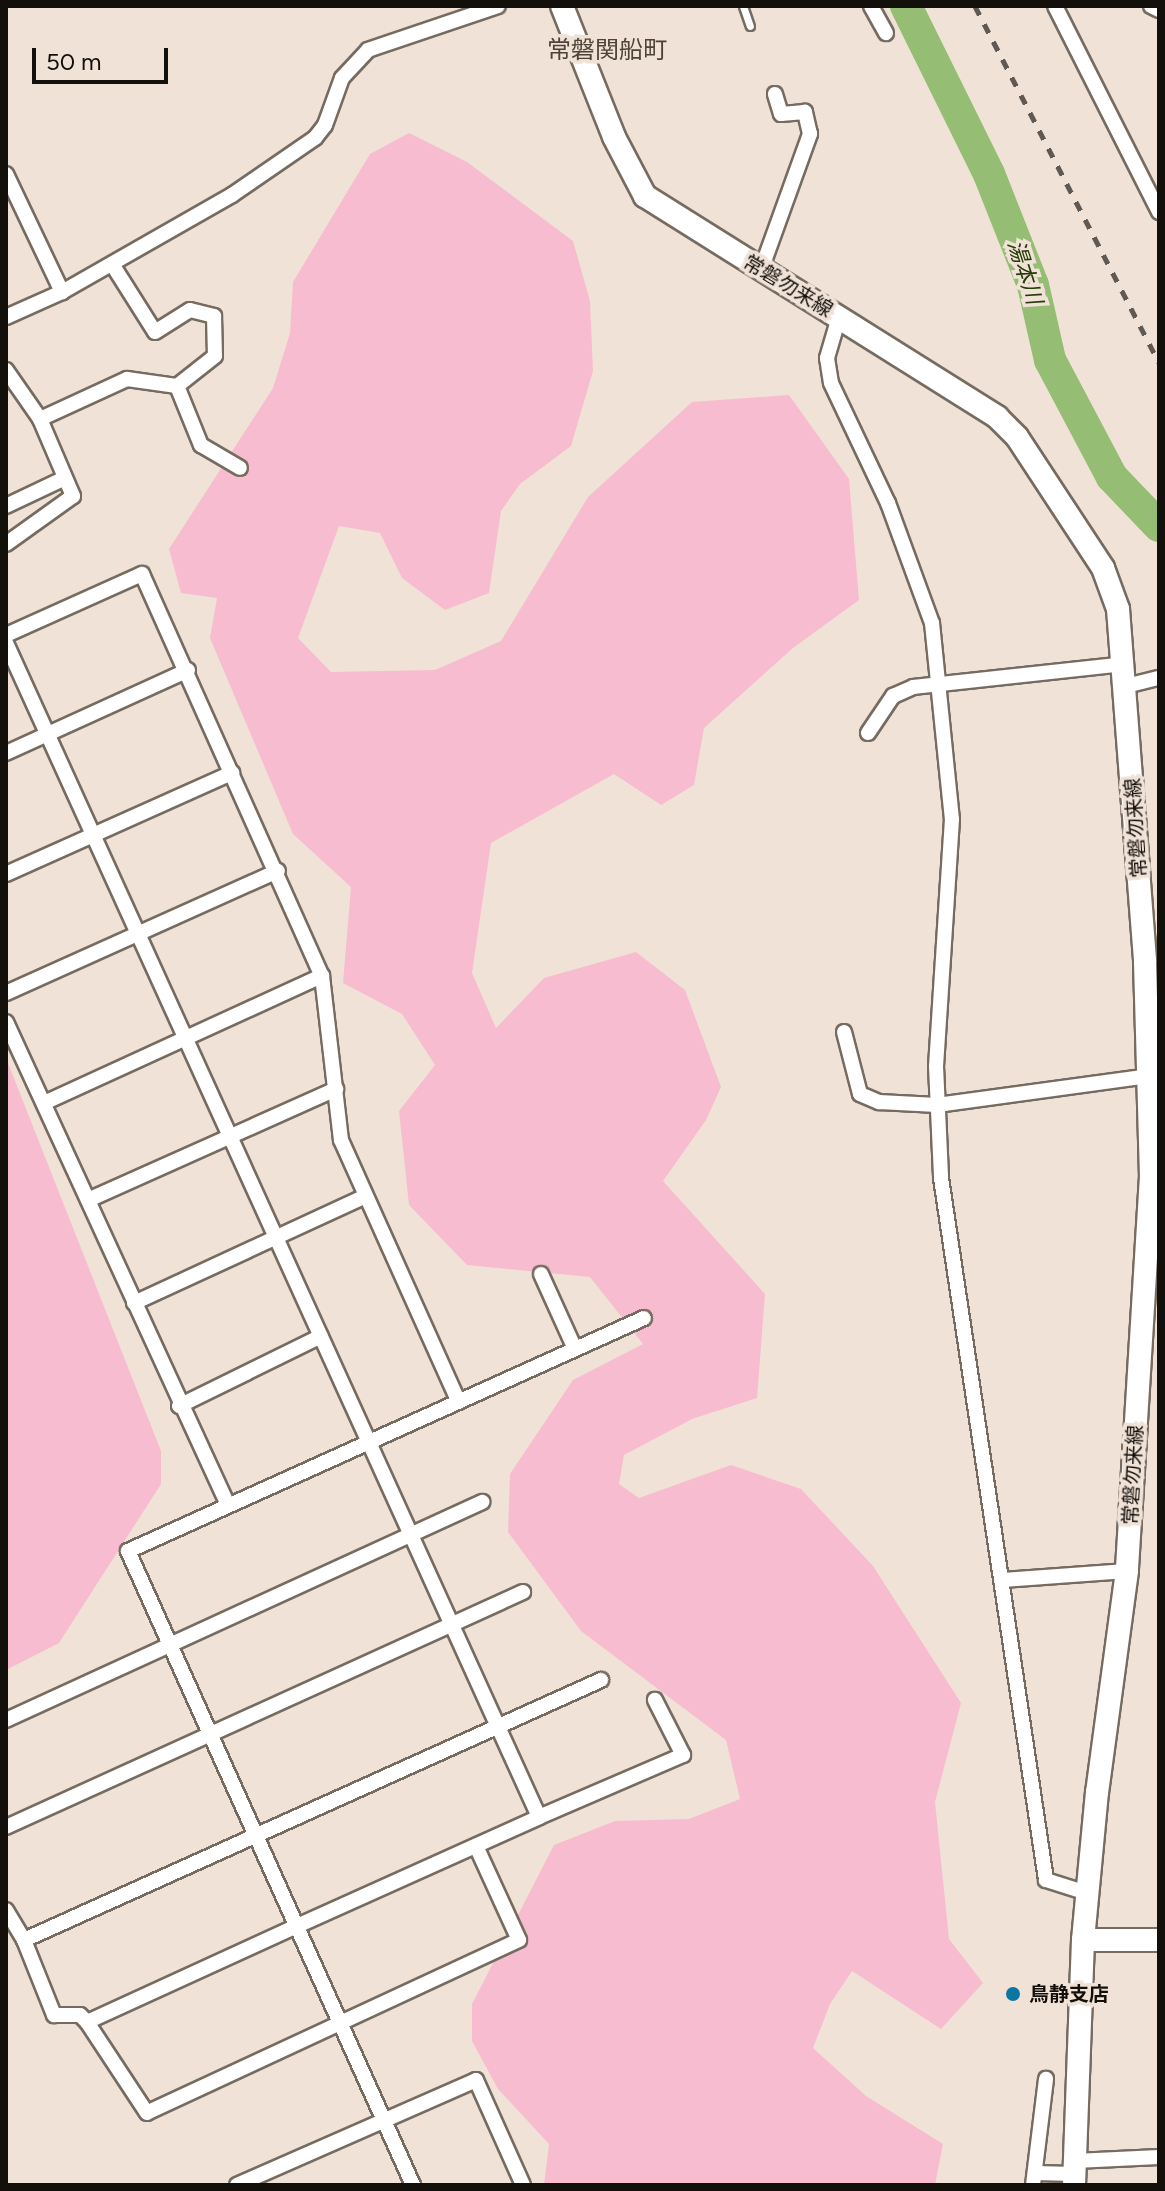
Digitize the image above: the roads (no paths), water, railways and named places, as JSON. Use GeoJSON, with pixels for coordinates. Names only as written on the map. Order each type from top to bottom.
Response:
{"type":"FeatureCollection","features":[{"type":"Feature","properties":{"kind":"main road","name":"常磐勿来線"},"geometry":{"type":"LineString","coordinates":[[562,6],[614,137],[645,196],[969,396],[1017,437],[1103,568],[1118,609],[1125,675],[1150,1076],[1151,1176],[1127,1571],[1083,1940],[1075,2173]]}},
{"type":"Feature","properties":{"kind":"main road"},"geometry":{"type":"LineString","coordinates":[[1083,1940],[1159,1940]]}},
{"type":"Feature","properties":{"kind":"street"},"geometry":{"type":"LineString","coordinates":[[6,317],[62,292],[232,195],[315,138],[325,125],[342,78],[368,50],[498,6]]}},
{"type":"Feature","properties":{"kind":"street"},"geometry":{"type":"LineString","coordinates":[[871,6],[886,33]]}},
{"type":"Feature","properties":{"kind":"street"},"geometry":{"type":"LineString","coordinates":[[1055,6],[1159,212]]}},
{"type":"Feature","properties":{"kind":"street"},"geometry":{"type":"LineString","coordinates":[[1151,6],[1159,10]]}},
{"type":"Feature","properties":{"kind":"street"},"geometry":{"type":"LineString","coordinates":[[761,270],[810,134],[805,112],[781,114],[775,94]]}},
{"type":"Feature","properties":{"kind":"street"},"geometry":{"type":"LineString","coordinates":[[6,174],[10,192],[62,292]]}},
{"type":"Feature","properties":{"kind":"street"},"geometry":{"type":"LineString","coordinates":[[40,419],[127,379],[177,386],[215,356],[214,316],[190,310],[155,332],[112,264]]}},
{"type":"Feature","properties":{"kind":"street"},"geometry":{"type":"LineString","coordinates":[[839,317],[827,358],[831,383],[915,565],[932,623],[941,685],[952,819],[937,1105],[948,1235],[1003,1580],[1046,1880],[1087,1893]]}},
{"type":"Feature","properties":{"kind":"street"},"geometry":{"type":"LineString","coordinates":[[6,370],[40,419],[73,496],[6,544]]}},
{"type":"Feature","properties":{"kind":"street"},"geometry":{"type":"LineString","coordinates":[[177,386],[201,445],[240,468]]}},
{"type":"Feature","properties":{"kind":"street"},"geometry":{"type":"LineString","coordinates":[[6,506],[65,478]]}},
{"type":"Feature","properties":{"kind":"street"},"geometry":{"type":"LineString","coordinates":[[6,635],[142,574],[188,670],[322,976],[341,1140],[459,1402]]}},
{"type":"Feature","properties":{"kind":"street"},"geometry":{"type":"LineString","coordinates":[[6,643],[539,1817]]}},
{"type":"Feature","properties":{"kind":"street"},"geometry":{"type":"LineString","coordinates":[[6,753],[188,670]]}},
{"type":"Feature","properties":{"kind":"street"},"geometry":{"type":"LineString","coordinates":[[868,733],[893,696],[913,687],[1125,675],[1159,678]]}},
{"type":"Feature","properties":{"kind":"street"},"geometry":{"type":"LineString","coordinates":[[6,874],[232,773]]}},
{"type":"Feature","properties":{"kind":"street"},"geometry":{"type":"LineString","coordinates":[[6,993],[278,871]]}},
{"type":"Feature","properties":{"kind":"street"},"geometry":{"type":"LineString","coordinates":[[44,1103],[322,976]]}},
{"type":"Feature","properties":{"kind":"street"},"geometry":{"type":"LineString","coordinates":[[6,1022],[179,1406],[228,1505]]}},
{"type":"Feature","properties":{"kind":"street"},"geometry":{"type":"LineString","coordinates":[[844,1032],[860,1094],[879,1102],[937,1105],[1150,1076]]}},
{"type":"Feature","properties":{"kind":"street"},"geometry":{"type":"LineString","coordinates":[[88,1200],[336,1089]]}},
{"type":"Feature","properties":{"kind":"street"},"geometry":{"type":"LineString","coordinates":[[134,1303],[366,1196]]}},
{"type":"Feature","properties":{"kind":"street"},"geometry":{"type":"LineString","coordinates":[[541,1274],[575,1349]]}},
{"type":"Feature","properties":{"kind":"street"},"geometry":{"type":"LineString","coordinates":[[413,2185],[128,1551],[644,1318]]}},
{"type":"Feature","properties":{"kind":"street"},"geometry":{"type":"LineString","coordinates":[[179,1406],[321,1336]]}},
{"type":"Feature","properties":{"kind":"street"},"geometry":{"type":"LineString","coordinates":[[6,1720],[482,1502]]}},
{"type":"Feature","properties":{"kind":"street"},"geometry":{"type":"LineString","coordinates":[[1003,1580],[1127,1571]]}},
{"type":"Feature","properties":{"kind":"street"},"geometry":{"type":"LineString","coordinates":[[6,1827],[523,1592]]}},
{"type":"Feature","properties":{"kind":"street"},"geometry":{"type":"LineString","coordinates":[[24,1940],[601,1680]]}},
{"type":"Feature","properties":{"kind":"street"},"geometry":{"type":"LineString","coordinates":[[87,2022],[683,1755],[655,1700]]}},
{"type":"Feature","properties":{"kind":"street"},"geometry":{"type":"LineString","coordinates":[[6,1910],[24,1940],[54,2015],[80,2015],[87,2022],[147,2113],[519,1940],[476,1846]]}},
{"type":"Feature","properties":{"kind":"street"},"geometry":{"type":"LineString","coordinates":[[1046,2079],[1034,2179],[1159,2157]]}},
{"type":"Feature","properties":{"kind":"street"},"geometry":{"type":"LineString","coordinates":[[237,2185],[476,2080],[523,2185]]}},
{"type":"Feature","properties":{"kind":"lane"},"geometry":{"type":"LineString","coordinates":[[743,6],[750,26]]}},
{"type":"Feature","properties":{"kind":"waterway","name":"湯本川"},"geometry":{"type":"LineString","coordinates":[[906,6],[989,174],[1033,285],[1050,360],[1112,477],[1159,526]]}},
{"type":"Feature","properties":{"kind":"railway"},"geometry":{"type":"LineString","coordinates":[[975,6],[1159,362]]}},
{"type":"Feature","properties":{"kind":"place","name":"鳥静支店"},"geometry":{"type":"Point","coordinates":[1013,1994]}},
{"type":"Feature","properties":{"kind":"district","name":"常磐関船町"},"geometry":{"type":"Point","coordinates":[607,50]}}]}
